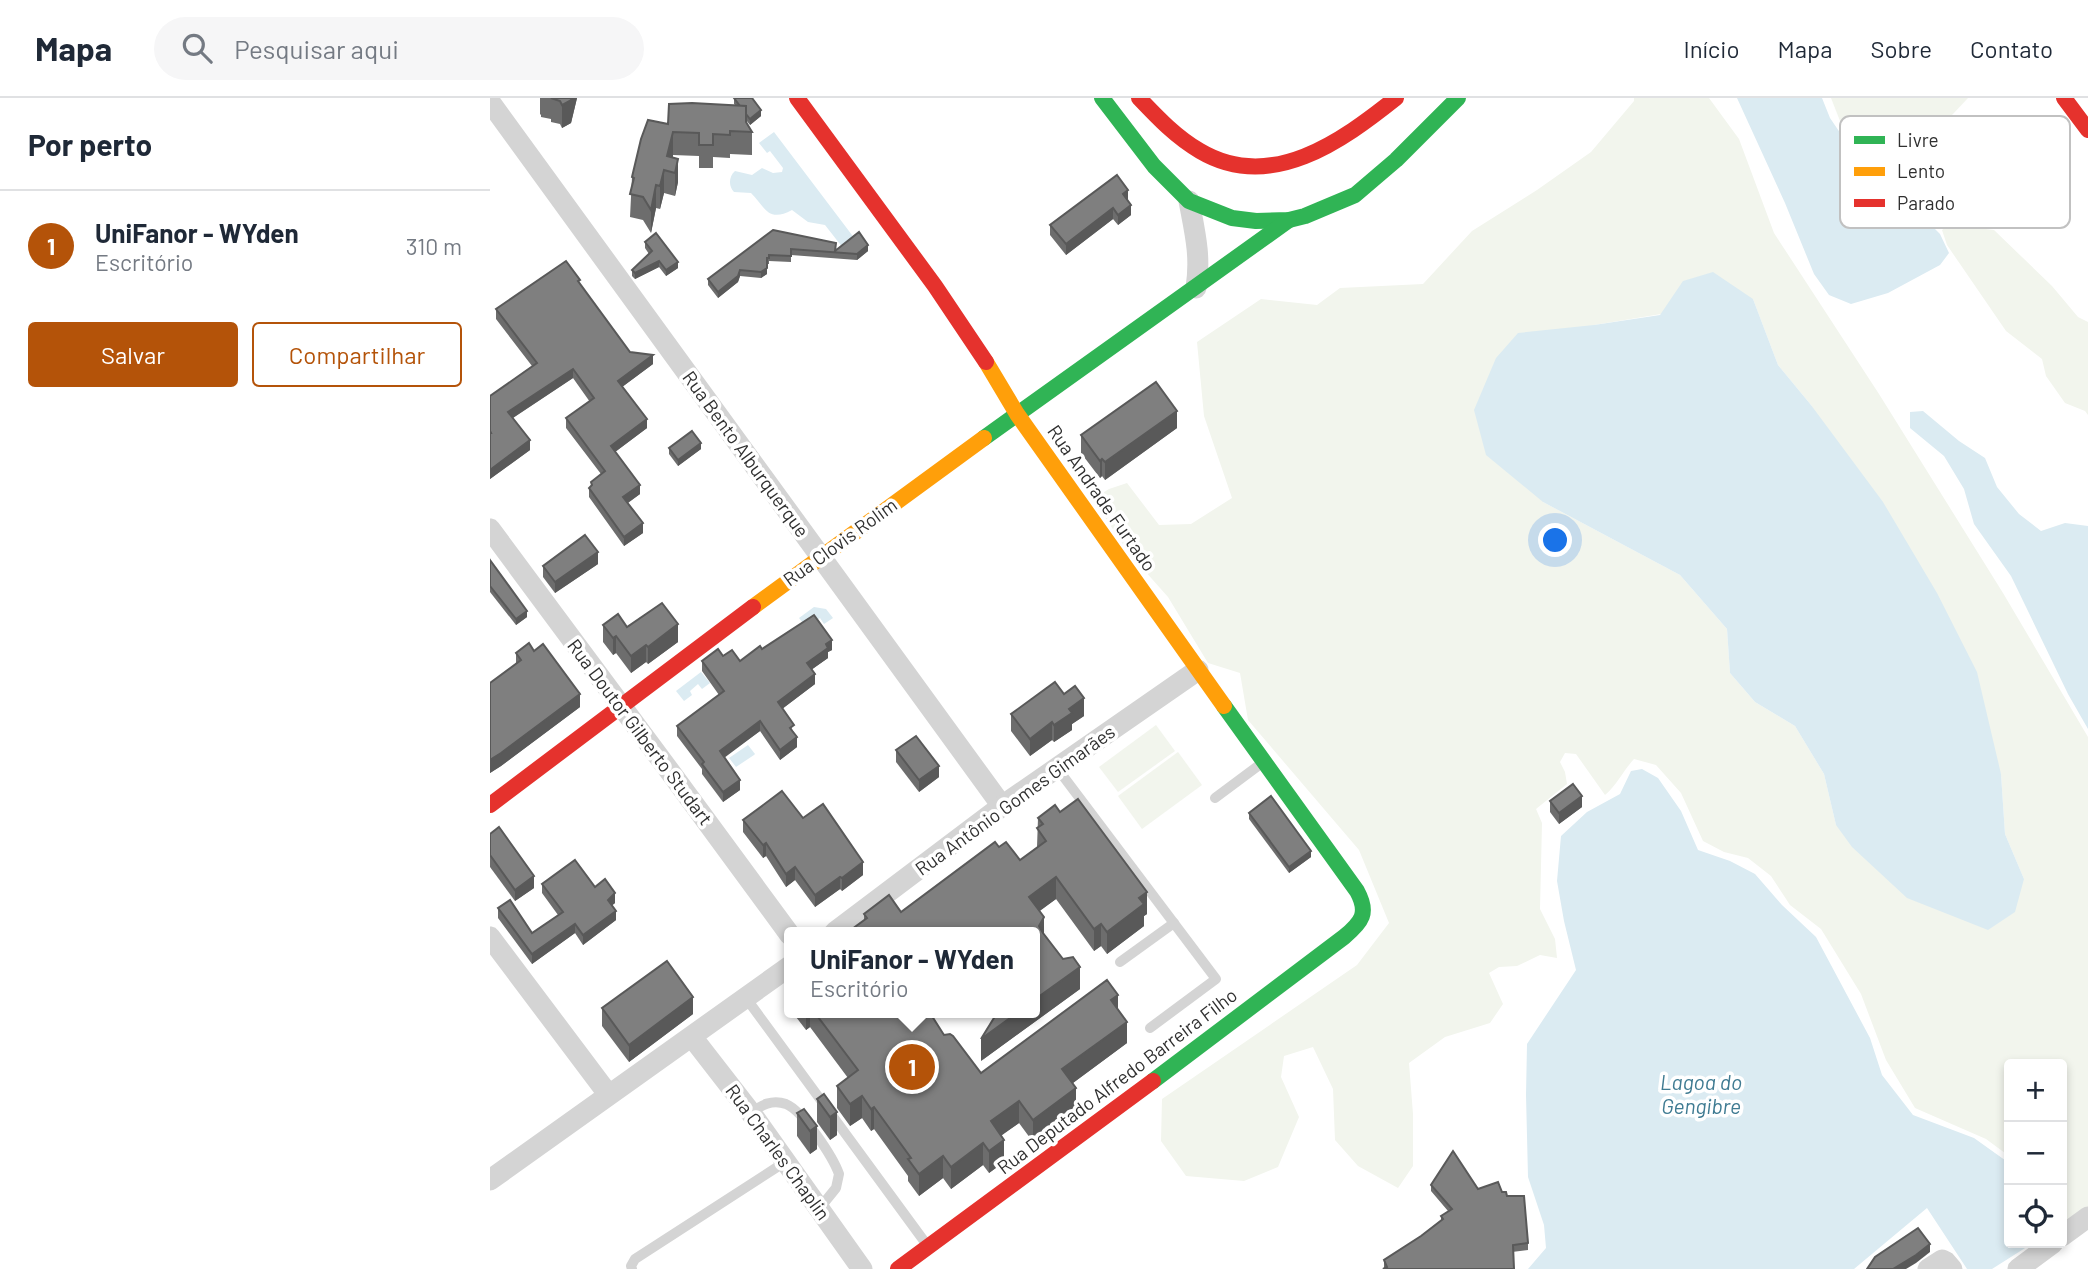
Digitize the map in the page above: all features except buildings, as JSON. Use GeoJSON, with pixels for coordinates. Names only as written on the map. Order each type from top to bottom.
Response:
{"type":"FeatureCollection","features":[{"type":"Feature","properties":{"kind":"street","name":"Rua Andrade Furtado"},"geometry":{"type":"LineString","coordinates":[[797,98],[935,286],[982,355],[1017,414],[1361,897],[1364,904],[1360,923]]}},
{"type":"Feature","properties":{"kind":"street"},"geometry":{"type":"LineString","coordinates":[[1102,98],[1154,166],[1189,201],[1232,218],[1256,221],[1305,216],[1340,203],[1362,190],[1458,98]]}},
{"type":"Feature","properties":{"kind":"street"},"geometry":{"type":"LineString","coordinates":[[1139,98],[1153,114],[1196,149],[1235,165],[1262,168],[1300,159],[1335,144],[1352,134],[1396,98]]}},
{"type":"Feature","properties":{"kind":"street"},"geometry":{"type":"LineString","coordinates":[[2064,98],[2088,130]]}},
{"type":"Feature","properties":{"kind":"street","name":"Rua Bento Alburquerque"},"geometry":{"type":"LineString","coordinates":[[490,102],[1002,806]]}},
{"type":"Feature","properties":{"kind":"street"},"geometry":{"type":"LineString","coordinates":[[1189,201],[1199,266],[1196,288]]}},
{"type":"Feature","properties":{"kind":"street","name":"Rua Clovis Rolim"},"geometry":{"type":"LineString","coordinates":[[490,805],[820,556],[1289,219]]}},
{"type":"Feature","properties":{"kind":"street","name":"Rua Doutor Gilberto Studart"},"geometry":{"type":"LineString","coordinates":[[490,529],[710,824],[784,928]]}},
{"type":"Feature","properties":{"kind":"street","name":"Rua Antônio Gomes Gimarães"},"geometry":{"type":"LineString","coordinates":[[842,927],[1002,806],[1198,670]]}},
{"type":"Feature","properties":{"kind":"street","name":"Rua Deputado Alfredo Barreira Filho"},"geometry":{"type":"LineString","coordinates":[[898,1269],[1333,946],[1360,923]]}},
{"type":"Feature","properties":{"kind":"street"},"geometry":{"type":"LineString","coordinates":[[490,937],[608,1094]]}},
{"type":"Feature","properties":{"kind":"street"},"geometry":{"type":"LineString","coordinates":[[490,1180],[784,970]]}},
{"type":"Feature","properties":{"kind":"street","name":"Rua Charles Chaplin"},"geometry":{"type":"LineString","coordinates":[[692,1037],[751,1113],[862,1269]]}},
{"type":"Feature","properties":{"kind":"street"},"geometry":{"type":"LineString","coordinates":[[2067,1232],[2088,1217]]}},
{"type":"Feature","properties":{"kind":"street"},"geometry":{"type":"LineString","coordinates":[[2018,1269],[2046,1248]]}},
{"type":"Feature","properties":{"kind":"lane"},"geometry":{"type":"LineString","coordinates":[[1215,798],[1264,761]]}},
{"type":"Feature","properties":{"kind":"lane"},"geometry":{"type":"LineString","coordinates":[[1057,768],[1216,979],[1150,1028]]}},
{"type":"Feature","properties":{"kind":"lane"},"geometry":{"type":"LineString","coordinates":[[1119,962],[1174,923]]}},
{"type":"Feature","properties":{"kind":"lane"},"geometry":{"type":"LineString","coordinates":[[746,998],[929,1247]]}},
{"type":"Feature","properties":{"kind":"lane"},"geometry":{"type":"LineString","coordinates":[[751,1113],[768,1103],[785,1104],[800,1116],[818,1139],[839,1174],[836,1188],[819,1209]]}},
{"type":"Feature","properties":{"kind":"lane"},"geometry":{"type":"LineString","coordinates":[[632,1269],[635,1259],[785,1162]]}},
{"type":"Feature","properties":{"kind":"shaded area"},"geometry":{"type":"Polygon","coordinates":[[[1634,98],[1709,98],[1739,139],[1774,233],[1879,394],[2003,593],[2088,737],[2088,1211],[2067,1226],[2067,1059],[2004,1059],[2004,1152],[1986,1139],[1915,1108],[1886,1060],[1861,994],[1821,929],[1790,905],[1771,876],[1748,858],[1724,852],[1703,841],[1681,793],[1656,765],[1634,759],[1605,795],[1576,754],[1565,753],[1560,762],[1567,784],[1536,809],[1542,823],[1540,909],[1555,939],[1557,958],[1540,955],[1517,966],[1499,967],[1489,973],[1503,1004],[1490,1023],[1445,1037],[1409,1063],[1413,1166],[1398,1188],[1358,1166],[1335,1140],[1333,1089],[1313,1047],[1284,1056],[1281,1077],[1299,1117],[1278,1167],[1244,1181],[1186,1176],[1161,1141],[1162,1099],[1357,965],[1389,923],[1359,850],[1248,720],[1240,673],[1208,663],[1168,597],[1128,552],[1093,499],[1109,489],[1127,483],[1159,525],[1191,524],[1232,498],[1204,416],[1197,342],[1261,299],[1317,305],[1340,288],[1423,284],[1472,231],[1591,152],[1634,98]],[[1753,299],[1594,325],[1543,502],[1680,575],[1727,629],[1730,673],[1755,702],[1795,726],[1824,774],[1836,825],[2024,879],[2005,834],[2001,774],[1811,405],[1778,365],[1753,299]]]}},
{"type":"Feature","properties":{"kind":"shaded area"},"geometry":{"type":"Polygon","coordinates":[[[1831,98],[1968,98],[1950,116],[1840,116],[1840,121],[1831,98]]]}},
{"type":"Feature","properties":{"kind":"shaded area"},"geometry":{"type":"Polygon","coordinates":[[[1942,230],[1994,230],[2052,286],[2078,317],[2088,322],[2088,415],[2085,411],[2065,403],[2046,376],[2042,359],[2006,331],[1947,245],[1942,230]]]}},
{"type":"Feature","properties":{"kind":"shaded area"},"geometry":{"type":"Polygon","coordinates":[[[1156,725],[1175,751],[1118,792],[1099,767],[1156,725]]]}},
{"type":"Feature","properties":{"kind":"shaded area"},"geometry":{"type":"Polygon","coordinates":[[[1178,752],[1202,785],[1142,829],[1118,796],[1178,752]]]}},
{"type":"Feature","properties":{"kind":"water"},"geometry":{"type":"Polygon","coordinates":[[[1737,98],[1822,98],[1830,118],[1840,133],[1840,228],[1934,228],[1949,253],[1940,265],[1888,293],[1851,304],[1829,295],[1814,274],[1737,98]]]}},
{"type":"Feature","properties":{"kind":"water"},"geometry":{"type":"Polygon","coordinates":[[[774,132],[855,239],[843,248],[825,225],[808,222],[792,210],[784,214],[772,214],[751,193],[732,190],[730,181],[735,171],[752,175],[762,168],[773,173],[782,172],[783,168],[770,151],[767,153],[759,143],[774,132]]]}},
{"type":"Feature","properties":{"kind":"water"},"geometry":{"type":"Polygon","coordinates":[[[1713,272],[1753,299],[1778,365],[1883,502],[1937,593],[1977,672],[2001,774],[2005,834],[2024,879],[2015,912],[1988,930],[1907,898],[1852,847],[1836,825],[1824,774],[1795,726],[1755,702],[1730,673],[1727,629],[1680,575],[1543,502],[1486,455],[1474,410],[1496,358],[1518,333],[1660,315],[1683,281],[1713,272]]]}},
{"type":"Feature","properties":{"kind":"water"},"geometry":{"type":"Polygon","coordinates":[[[1923,411],[1959,441],[1985,458],[1997,487],[2019,514],[2041,531],[2065,523],[2088,526],[2088,729],[2068,694],[2011,576],[1974,524],[1964,489],[1944,456],[1910,428],[1910,412],[1923,411]]]}},
{"type":"Feature","properties":{"kind":"water"},"geometry":{"type":"Polygon","coordinates":[[[814,607],[826,609],[833,618],[824,624],[820,618],[807,628],[799,618],[814,607]]]}},
{"type":"Feature","properties":{"kind":"water"},"geometry":{"type":"Polygon","coordinates":[[[701,672],[710,683],[702,689],[698,684],[690,691],[692,695],[684,701],[676,691],[701,672]]]}},
{"type":"Feature","properties":{"kind":"water"},"geometry":{"type":"Polygon","coordinates":[[[748,745],[755,754],[736,767],[729,758],[748,745]]]}},
{"type":"Feature","properties":{"kind":"water","name":"Lagoa do Gengibre"},"geometry":{"type":"Polygon","coordinates":[[[1642,769],[1658,778],[1681,811],[1698,850],[1730,861],[1755,874],[1782,905],[1816,937],[1870,1038],[1882,1075],[1913,1115],[1974,1138],[2004,1159],[2004,1248],[2025,1248],[1992,1269],[1967,1269],[1927,1208],[1854,1269],[1528,1269],[1546,1248],[1544,1225],[1528,1177],[1527,1044],[1576,970],[1557,881],[1561,836],[1587,812],[1620,794],[1631,771],[1642,769]]]}},
{"type":"Feature","properties":{"kind":"traffic: fast"},"geometry":{"type":"LineString","coordinates":[[1102,98],[1154,166],[1189,201],[1232,218],[1256,221],[1289,220],[1305,216],[1355,195],[1396,160],[1458,98]]}},
{"type":"Feature","properties":{"kind":"traffic: fast"},"geometry":{"type":"LineString","coordinates":[[984,438],[1289,220]]}},
{"type":"Feature","properties":{"kind":"traffic: fast"},"geometry":{"type":"LineString","coordinates":[[1153,1081],[1344,937],[1362,917],[1363,905],[1357,891],[1224,706]]}},
{"type":"Feature","properties":{"kind":"traffic: slow"},"geometry":{"type":"LineString","coordinates":[[986,362],[1017,414],[1224,706]]}},
{"type":"Feature","properties":{"kind":"traffic: slow"},"geometry":{"type":"LineString","coordinates":[[753,607],[984,438]]}},
{"type":"Feature","properties":{"kind":"traffic: jam"},"geometry":{"type":"LineString","coordinates":[[797,98],[935,286],[986,362]]}},
{"type":"Feature","properties":{"kind":"traffic: jam"},"geometry":{"type":"LineString","coordinates":[[1139,98],[1191,146],[1227,163],[1253,166],[1279,164],[1329,145],[1396,98]]}},
{"type":"Feature","properties":{"kind":"traffic: jam"},"geometry":{"type":"LineString","coordinates":[[2064,98],[2088,130]]}},
{"type":"Feature","properties":{"kind":"traffic: jam"},"geometry":{"type":"LineString","coordinates":[[490,805],[753,607]]}},
{"type":"Feature","properties":{"kind":"traffic: jam"},"geometry":{"type":"LineString","coordinates":[[898,1269],[1153,1081]]}},
{"type":"Feature","properties":{"kind":"place","name":"UniFanor - WYden"},"geometry":{"type":"Point","coordinates":[912,1067]}}]}
